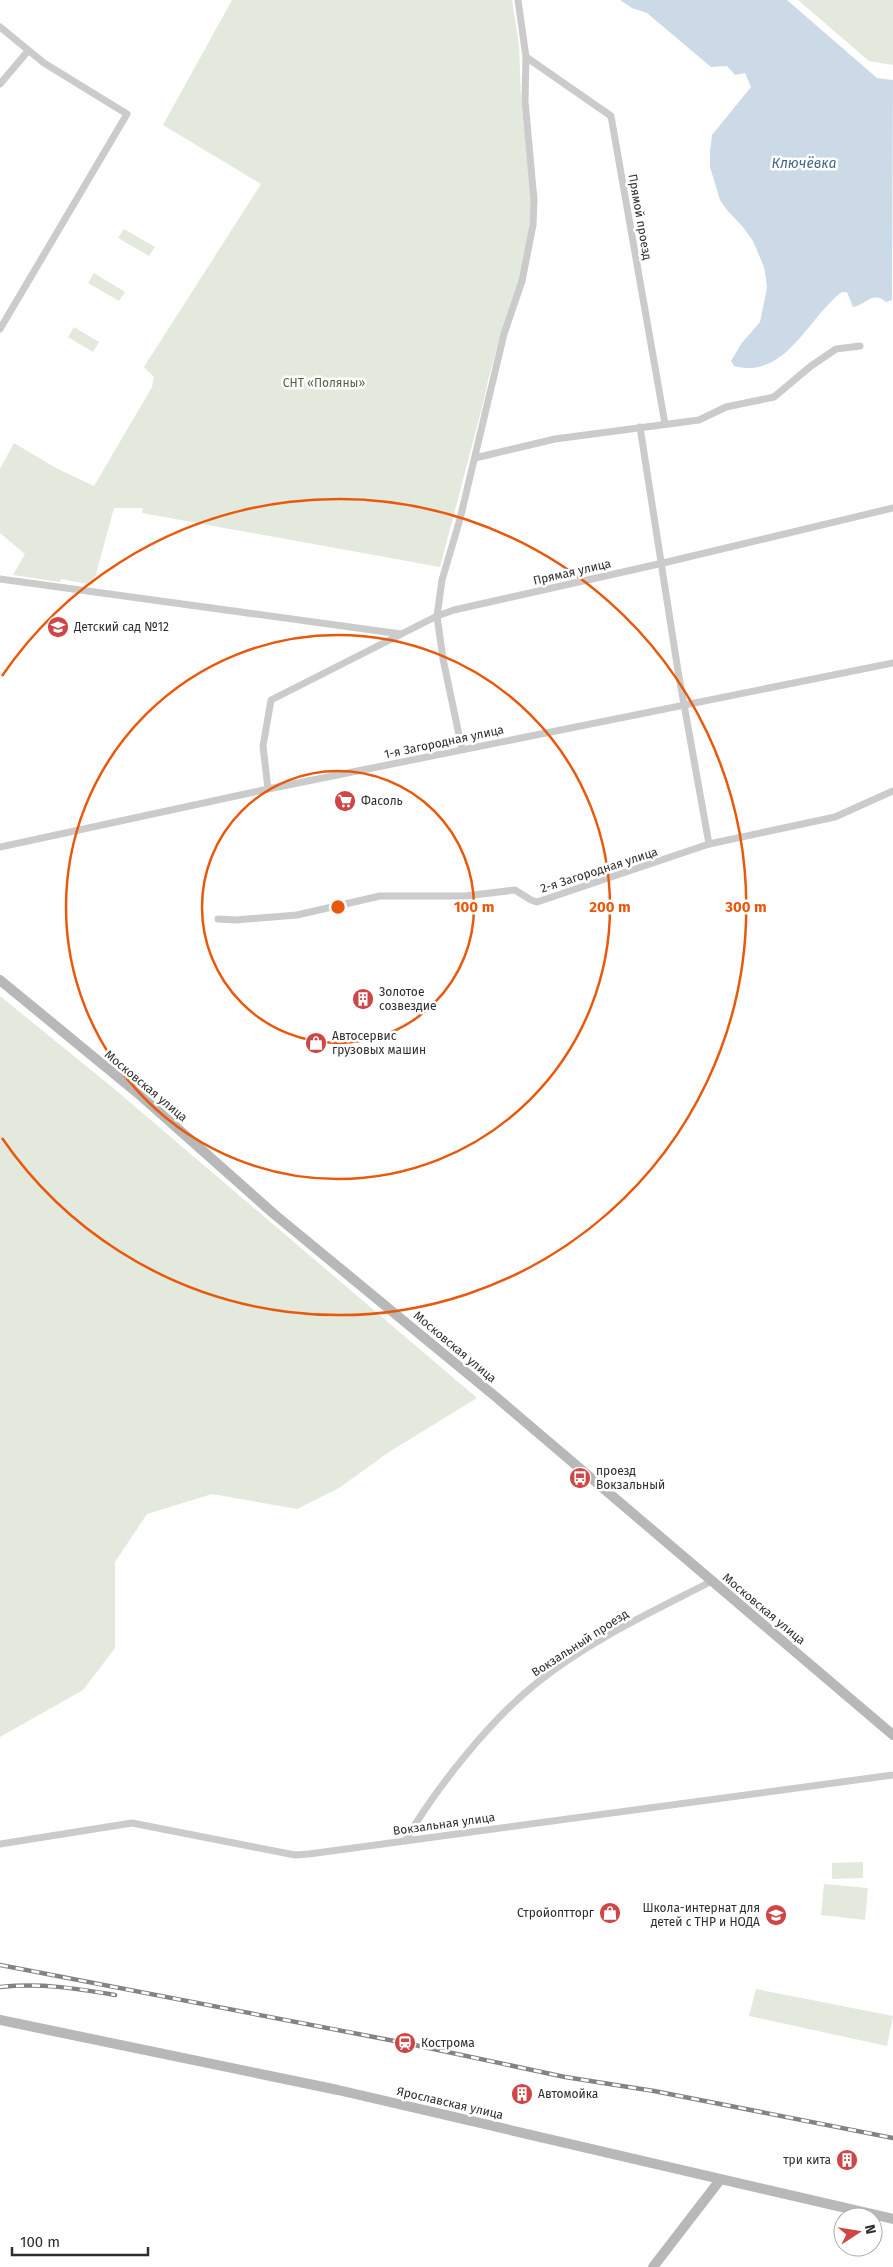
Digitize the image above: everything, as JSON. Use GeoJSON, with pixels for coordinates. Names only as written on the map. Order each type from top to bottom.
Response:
{"type":"FeatureCollection","features":[{"type":"Feature","properties":{"kind":"main road","name":"Московская улица"},"geometry":{"type":"LineString","coordinates":[[0,980],[141,1096],[274,1214],[496,1397],[893,1735]]}},
{"type":"Feature","properties":{"kind":"main road","name":"Ярославская улица"},"geometry":{"type":"LineString","coordinates":[[0,2020],[338,2090],[893,2219]]}},
{"type":"Feature","properties":{"kind":"main road"},"geometry":{"type":"LineString","coordinates":[[653,2267],[720,2180]]}},
{"type":"Feature","properties":{"kind":"street"},"geometry":{"type":"LineString","coordinates":[[462,749],[443,660],[437,616],[442,580],[460,519],[504,334],[522,281],[533,225],[534,200],[524,101],[526,57],[518,0]]}},
{"type":"Feature","properties":{"kind":"street"},"geometry":{"type":"LineString","coordinates":[[0,27],[28,51],[127,114],[0,329]]}},
{"type":"Feature","properties":{"kind":"street"},"geometry":{"type":"LineString","coordinates":[[0,84],[28,51]]}},
{"type":"Feature","properties":{"kind":"street","name":"Прямой проезд"},"geometry":{"type":"LineString","coordinates":[[526,57],[611,116],[665,424]]}},
{"type":"Feature","properties":{"kind":"street"},"geometry":{"type":"LineString","coordinates":[[475,458],[555,439],[700,420],[726,407],[774,397],[811,366],[836,349],[860,346]]}},
{"type":"Feature","properties":{"kind":"street"},"geometry":{"type":"LineString","coordinates":[[640,427],[684,705],[709,844]]}},
{"type":"Feature","properties":{"kind":"street","name":"Прямая улица"},"geometry":{"type":"LineString","coordinates":[[268,789],[263,746],[271,700],[437,616],[454,610],[663,563],[893,508]]}},
{"type":"Feature","properties":{"kind":"street"},"geometry":{"type":"LineString","coordinates":[[0,579],[401,634]]}},
{"type":"Feature","properties":{"kind":"street","name":"1-я Загородная улица"},"geometry":{"type":"LineString","coordinates":[[0,847],[462,749],[893,663]]}},
{"type":"Feature","properties":{"kind":"street","name":"2-я Загородная улица"},"geometry":{"type":"LineString","coordinates":[[218,919],[236,920],[297,915],[380,896],[465,896],[515,890],[537,902],[709,844],[835,817],[893,791]]}},
{"type":"Feature","properties":{"kind":"street","name":"Вокзальный проезд"},"geometry":{"type":"LineString","coordinates":[[405,1841],[420,1815],[498,1719],[539,1681],[651,1611],[712,1582]]}},
{"type":"Feature","properties":{"kind":"street","name":"Вокзальная улица"},"geometry":{"type":"LineString","coordinates":[[0,1844],[132,1824],[295,1855],[893,1775]]}},
{"type":"Feature","properties":{"kind":"green space","name":"СНТ «Поляны»"},"geometry":{"type":"Polygon","coordinates":[[[232,0],[512,0],[519,45],[521,97],[531,200],[529,229],[520,280],[502,330],[488,380],[440,567],[142,513],[143,508],[114,508],[93,585],[61,579],[60,582],[13,575],[25,554],[0,533],[0,469],[14,443],[56,468],[94,486],[152,387],[154,377],[144,367],[261,184],[163,125],[232,0]]]}},
{"type":"Feature","properties":{"kind":"green space"},"geometry":{"type":"Polygon","coordinates":[[[798,0],[893,0],[893,65],[869,61],[798,0]]]}},
{"type":"Feature","properties":{"kind":"green space"},"geometry":{"type":"Polygon","coordinates":[[[124,229],[155,247],[149,256],[118,238],[124,229]]]}},
{"type":"Feature","properties":{"kind":"green space"},"geometry":{"type":"Polygon","coordinates":[[[94,273],[125,292],[119,301],[88,283],[94,273]]]}},
{"type":"Feature","properties":{"kind":"green space"},"geometry":{"type":"Polygon","coordinates":[[[74,327],[99,342],[93,352],[68,337],[74,327]]]}},
{"type":"Feature","properties":{"kind":"green space"},"geometry":{"type":"Polygon","coordinates":[[[0,996],[112,1087],[477,1398],[389,1452],[339,1488],[297,1509],[212,1494],[147,1514],[115,1562],[115,1648],[83,1690],[0,1737],[0,996]]]}},
{"type":"Feature","properties":{"kind":"green space"},"geometry":{"type":"Polygon","coordinates":[[[863,1862],[863,1878],[832,1879],[832,1863],[863,1862]]]}},
{"type":"Feature","properties":{"kind":"green space"},"geometry":{"type":"Polygon","coordinates":[[[824,1884],[868,1888],[865,1920],[821,1915],[824,1884]]]}},
{"type":"Feature","properties":{"kind":"green space"},"geometry":{"type":"Polygon","coordinates":[[[756,1989],[893,2016],[887,2046],[749,2016],[756,1989]]]}},
{"type":"Feature","properties":{"kind":"water","name":"Ключёвка"},"geometry":{"type":"Polygon","coordinates":[[[620,0],[787,0],[877,78],[893,80],[892,300],[886,302],[877,297],[853,307],[847,292],[842,292],[830,303],[795,344],[782,355],[768,364],[752,368],[734,366],[731,361],[741,344],[760,322],[767,288],[766,278],[764,267],[753,241],[720,200],[710,167],[710,151],[712,135],[751,87],[745,73],[735,75],[727,66],[711,67],[647,13],[632,8],[620,0]]]}},
{"type":"Feature","properties":{"kind":"railway"},"geometry":{"type":"LineString","coordinates":[[0,1965],[405,2043],[565,2077],[654,2091],[893,2138]]}},
{"type":"Feature","properties":{"kind":"railway"},"geometry":{"type":"LineString","coordinates":[[0,1987],[58,1987],[115,1995]]}},
{"type":"Feature","properties":{"kind":"place","name":"Детский сад №12"},"geometry":{"type":"Point","coordinates":[58,627]}},
{"type":"Feature","properties":{"kind":"place","name":"Фасоль"},"geometry":{"type":"Point","coordinates":[345,801]}},
{"type":"Feature","properties":{"kind":"place","name":"Золотое созвездие"},"geometry":{"type":"Point","coordinates":[363,999]}},
{"type":"Feature","properties":{"kind":"place","name":"Автосервис грузовых машин"},"geometry":{"type":"Point","coordinates":[316,1043]}},
{"type":"Feature","properties":{"kind":"place","name":"проезд Вокзальный"},"geometry":{"type":"Point","coordinates":[580,1478]}},
{"type":"Feature","properties":{"kind":"place","name":"Стройоптторг"},"geometry":{"type":"Point","coordinates":[610,1913]}},
{"type":"Feature","properties":{"kind":"place","name":"Школа-интернат для детей с ТНР и НОДА"},"geometry":{"type":"Point","coordinates":[776,1915]}},
{"type":"Feature","properties":{"kind":"place","name":"Кострома"},"geometry":{"type":"Point","coordinates":[405,2043]}},
{"type":"Feature","properties":{"kind":"place","name":"Автомойка"},"geometry":{"type":"Point","coordinates":[522,2094]}},
{"type":"Feature","properties":{"kind":"place","name":"три кита"},"geometry":{"type":"Point","coordinates":[847,2160]}}]}
